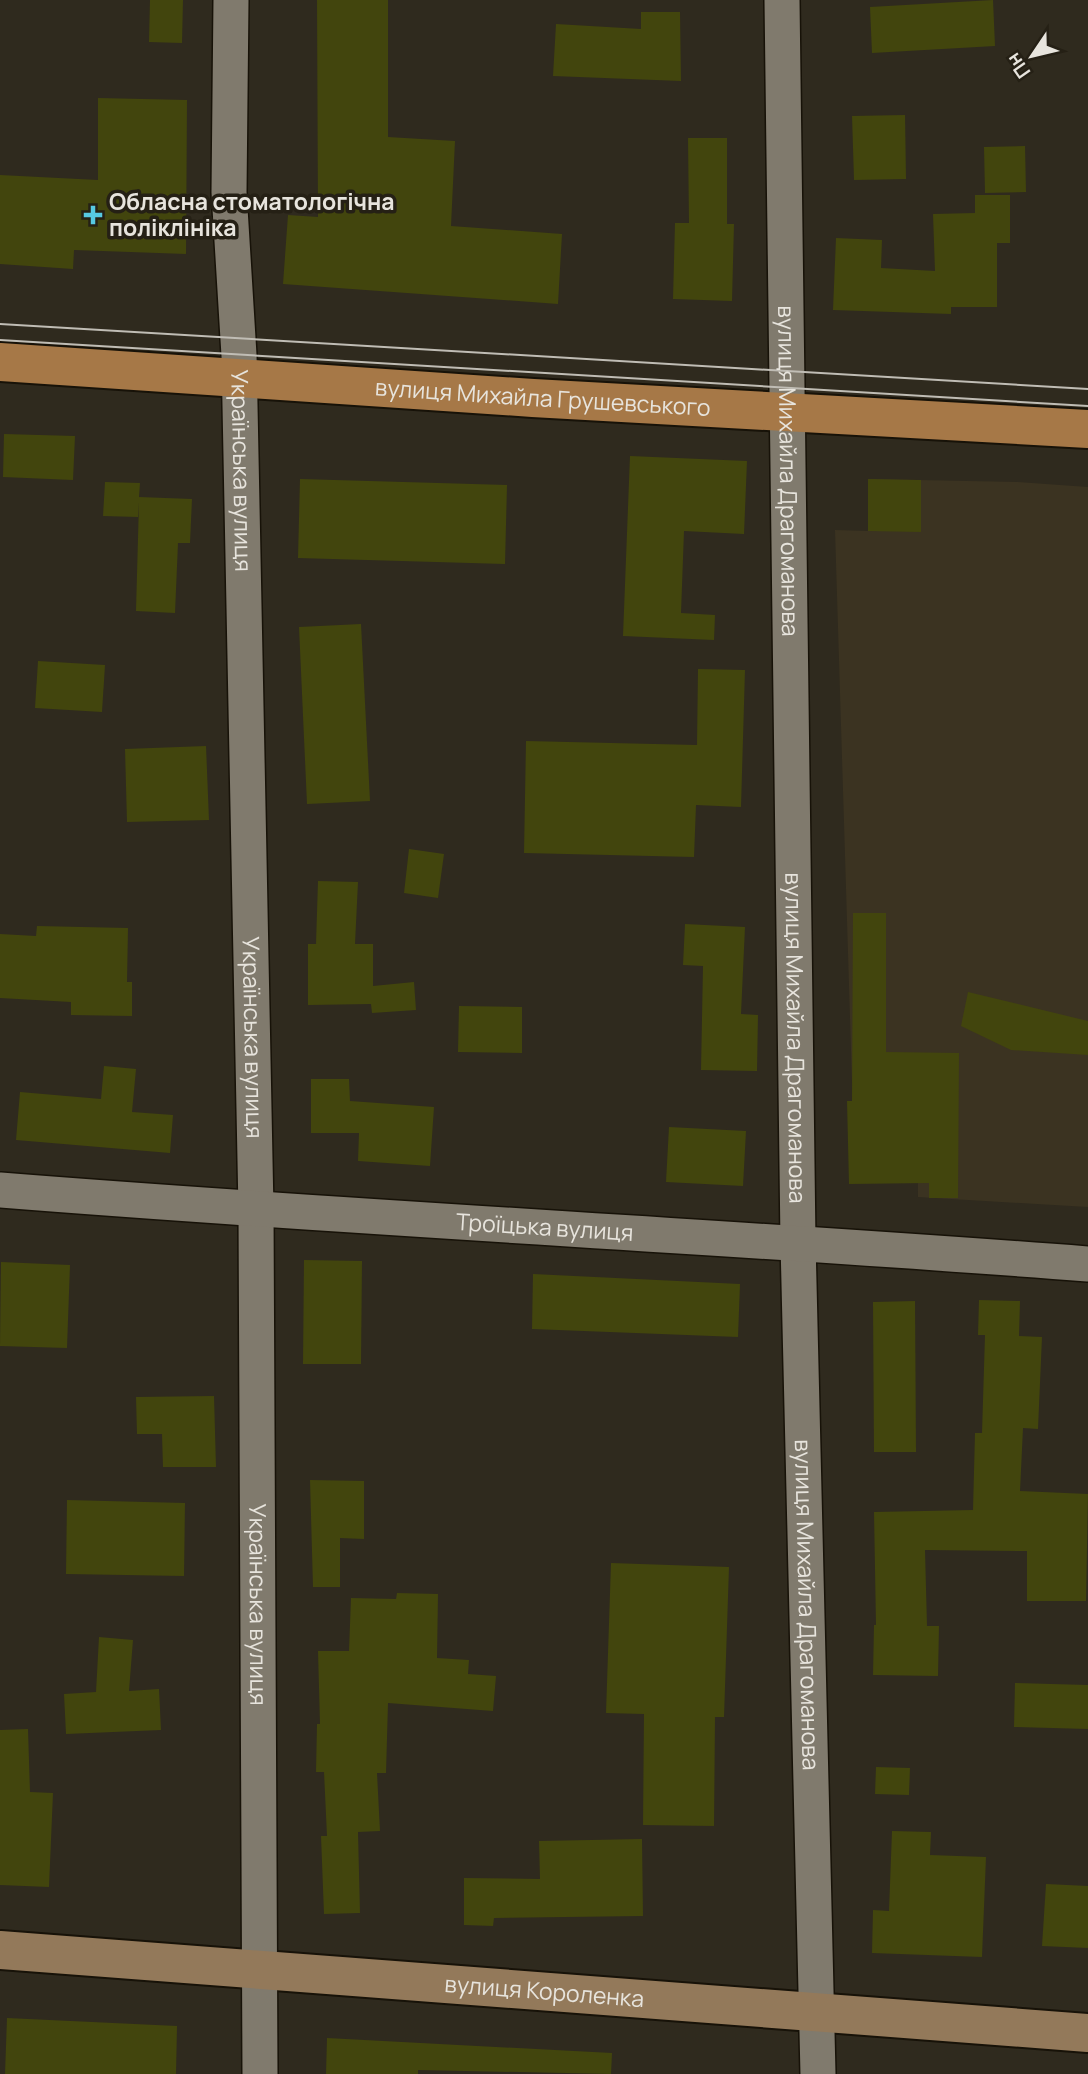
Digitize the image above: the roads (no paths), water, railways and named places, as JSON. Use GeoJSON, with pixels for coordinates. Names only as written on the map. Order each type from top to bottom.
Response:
{"type":"FeatureCollection","features":[{"type":"Feature","properties":{"kind":"main road","name":"вулиця Михайла Грушевського"},"geometry":{"type":"LineString","coordinates":[[0,362],[533,398],[786,410],[1088,429]]}},
{"type":"Feature","properties":{"kind":"street","name":"Українська вулиця"},"geometry":{"type":"LineString","coordinates":[[231,0],[229,192],[239,377],[257,1210],[260,2074]]}},
{"type":"Feature","properties":{"kind":"street","name":"вулиця Михайла Драгоманова"},"geometry":{"type":"LineString","coordinates":[[782,0],[799,1242],[818,2074]]}},
{"type":"Feature","properties":{"kind":"street","name":"Троїцька вулиця"},"geometry":{"type":"LineString","coordinates":[[0,1190],[257,1210],[799,1242],[1088,1264]]}},
{"type":"Feature","properties":{"kind":"street","name":"вулиця Короленка"},"geometry":{"type":"LineString","coordinates":[[0,1950],[1088,2033]]}},
{"type":"Feature","properties":{"kind":"tram line"},"geometry":{"type":"LineString","coordinates":[[0,324],[1088,389]]}},
{"type":"Feature","properties":{"kind":"tram line"},"geometry":{"type":"LineString","coordinates":[[0,340],[1088,406]]}},
{"type":"Feature","properties":{"kind":"place","name":"Обласна стоматологічна поліклініка"},"geometry":{"type":"Point","coordinates":[93,215]}}]}
